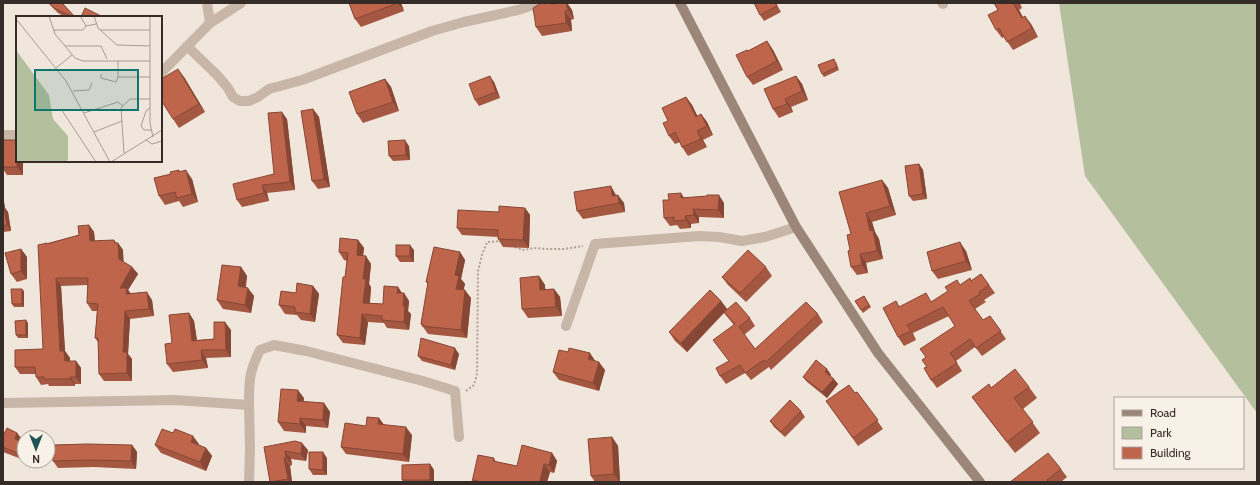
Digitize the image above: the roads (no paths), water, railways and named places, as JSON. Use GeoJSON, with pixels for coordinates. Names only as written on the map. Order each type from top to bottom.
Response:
{"type":"FeatureCollection","features":[{"type":"Feature","properties":{"kind":"street"},"geometry":{"type":"LineString","coordinates":[[207,3],[210,23]]}},
{"type":"Feature","properties":{"kind":"street"},"geometry":{"type":"LineString","coordinates":[[162,72],[210,23],[241,3]]}},
{"type":"Feature","properties":{"kind":"street"},"geometry":{"type":"LineString","coordinates":[[187,46],[217,75],[228,88],[233,97],[240,100],[249,100],[258,97],[269,89],[302,80],[432,31],[518,10],[539,3]]}},
{"type":"Feature","properties":{"kind":"street"},"geometry":{"type":"LineString","coordinates":[[680,3],[796,227],[878,352],[980,482]]}},
{"type":"Feature","properties":{"kind":"street"},"geometry":{"type":"LineString","coordinates":[[3,135],[16,136]]}},
{"type":"Feature","properties":{"kind":"street"},"geometry":{"type":"LineString","coordinates":[[566,326],[595,244],[699,236],[719,237],[742,241],[765,238],[796,227]]}},
{"type":"Feature","properties":{"kind":"street"},"geometry":{"type":"LineString","coordinates":[[249,482],[249,382],[252,365],[260,350],[274,345],[321,354],[455,391],[458,437]]}},
{"type":"Feature","properties":{"kind":"street"},"geometry":{"type":"LineString","coordinates":[[3,403],[174,400],[249,405]]}}]}
